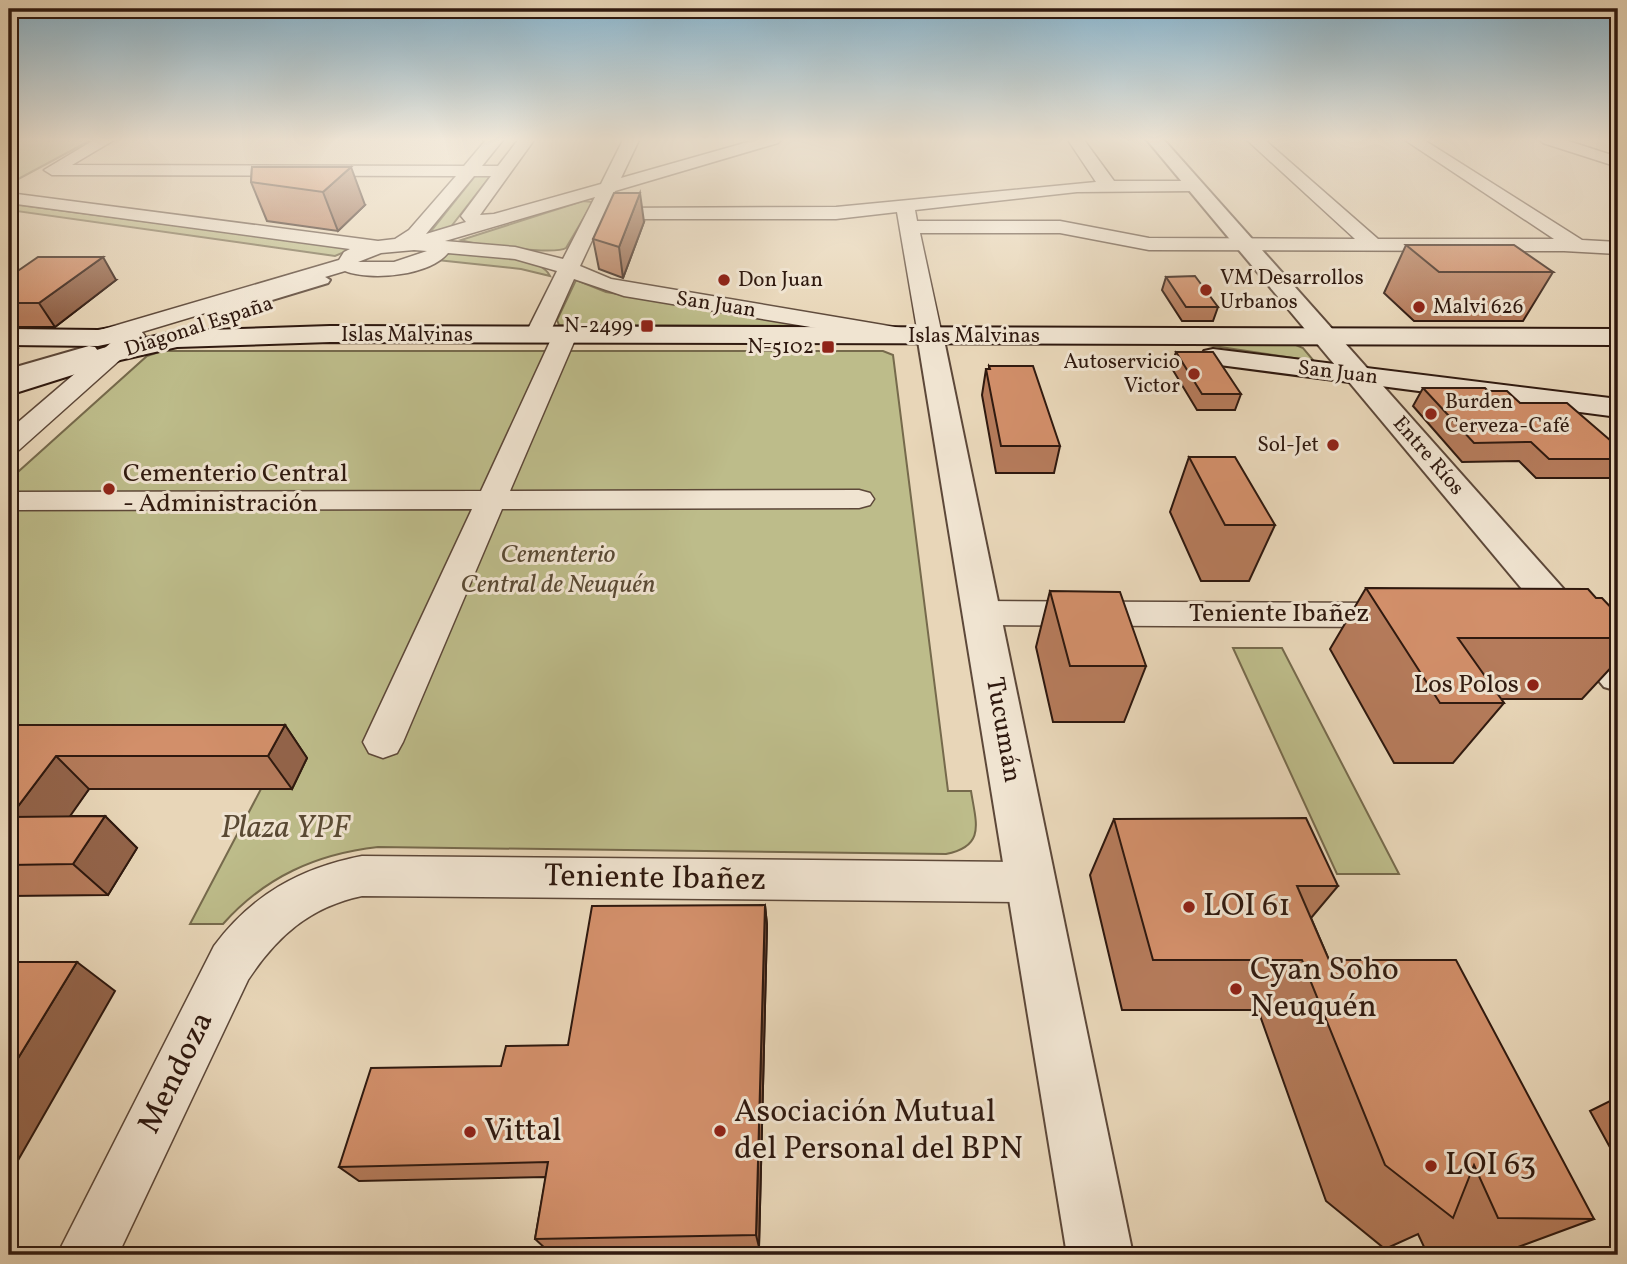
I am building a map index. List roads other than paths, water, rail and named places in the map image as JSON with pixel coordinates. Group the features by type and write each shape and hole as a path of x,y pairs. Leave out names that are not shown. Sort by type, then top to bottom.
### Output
{"main road":[{"name":"Entre Ríos","path":"1206,199 1618,676"},
{"name":"Islas Malvinas","path":"144,334 191,330 330,334"},
{"name":"Islas Malvinas","path":"144,334 187,338 330,334 1618,337"},
{"name":"Diagonal España","path":"13,374 144,334"},
{"name":"Tucumán","path":"917,335 981,613 1100,1255"},
{"name":"San Juan","path":"1058,336 1618,408"},
{"path":"9,337 100,348"}],"street":[{"name":"San Juan","path":"37,199 397,251 439,263 565,278 624,290 917,335"},
{"path":"397,251 416,234 445,199"},
{"path":"482,199 470,216 475,220 498,220"},
{"name":"Diagonal España","path":"191,330 389,269 397,251 573,199"},
{"name":"Diagonal España","path":"144,334 285,282 347,263 355,254 436,247 577,199"},
{"path":"383,742 491,500 551,335 565,278 603,199"},
{"path":"596,214 823,213 968,199"},
{"path":"1321,199 1372,244"},
{"path":"1505,199 1577,245 1613,256"},
{"name":"Tucumán","path":"905,206 917,335"},
{"path":"9,214 347,263"},
{"path":"909,227 1060,227 1136,243 1577,245"},
{"name":"San Juan","path":"436,247 533,257 562,256 580,247"},
{"name":"Diagonal España","path":"285,282 296,277 305,268 304,260 294,255"},
{"name":"San Juan","path":"533,257 565,278"},
{"name":"Diagonal España","path":"347,263 350,268 360,270 389,269"},
{"path":"213,313 322,280"},
{"path":"9,444 100,348"},
{"path":"9,501 859,499"},
{"name":"Teniente Ibañez","path":"981,613 1427,615"},
{"path":"1525,615 1605,616"},
{"name":"Teniente Ibañez","path":"285,904 310,889 338,879 362,876 1031,882"},
{"name":"Mendoza","path":"87,1255 232,964 251,936 285,904"}],"place":[{"name":"Don Juan","path":"724,280"},
{"name":"VM Desarrollos Urbanos","path":"1206,290"},
{"name":"Malvi 626","path":"1419,307"},
{"name":"N-2499","path":"647,326"},
{"name":"N-5102","path":"828,347"},
{"name":"Autoservicio Victor","path":"1194,374"},
{"name":"Burden Cerveza-Café","path":"1431,414"},
{"name":"Sol-Jet","path":"1333,445"},
{"name":"Cementerio Central - Administración","path":"109,489"},
{"name":"Los Polos","path":"1533,685"},
{"name":"LOI 61","path":"1189,907"},
{"name":"Cyan Soho Neuquén","path":"1236,989"},
{"name":"Asociación Mutual del Personal del BPN","path":"720,1131"},
{"name":"Vittal","path":"470,1132"},
{"name":"LOI 63","path":"1431,1166"}],"park label":[{"name":"Cementerio Central de Neuquén","path":"558,570"},
{"name":"Plaza YPF","path":"285,829"}]}
